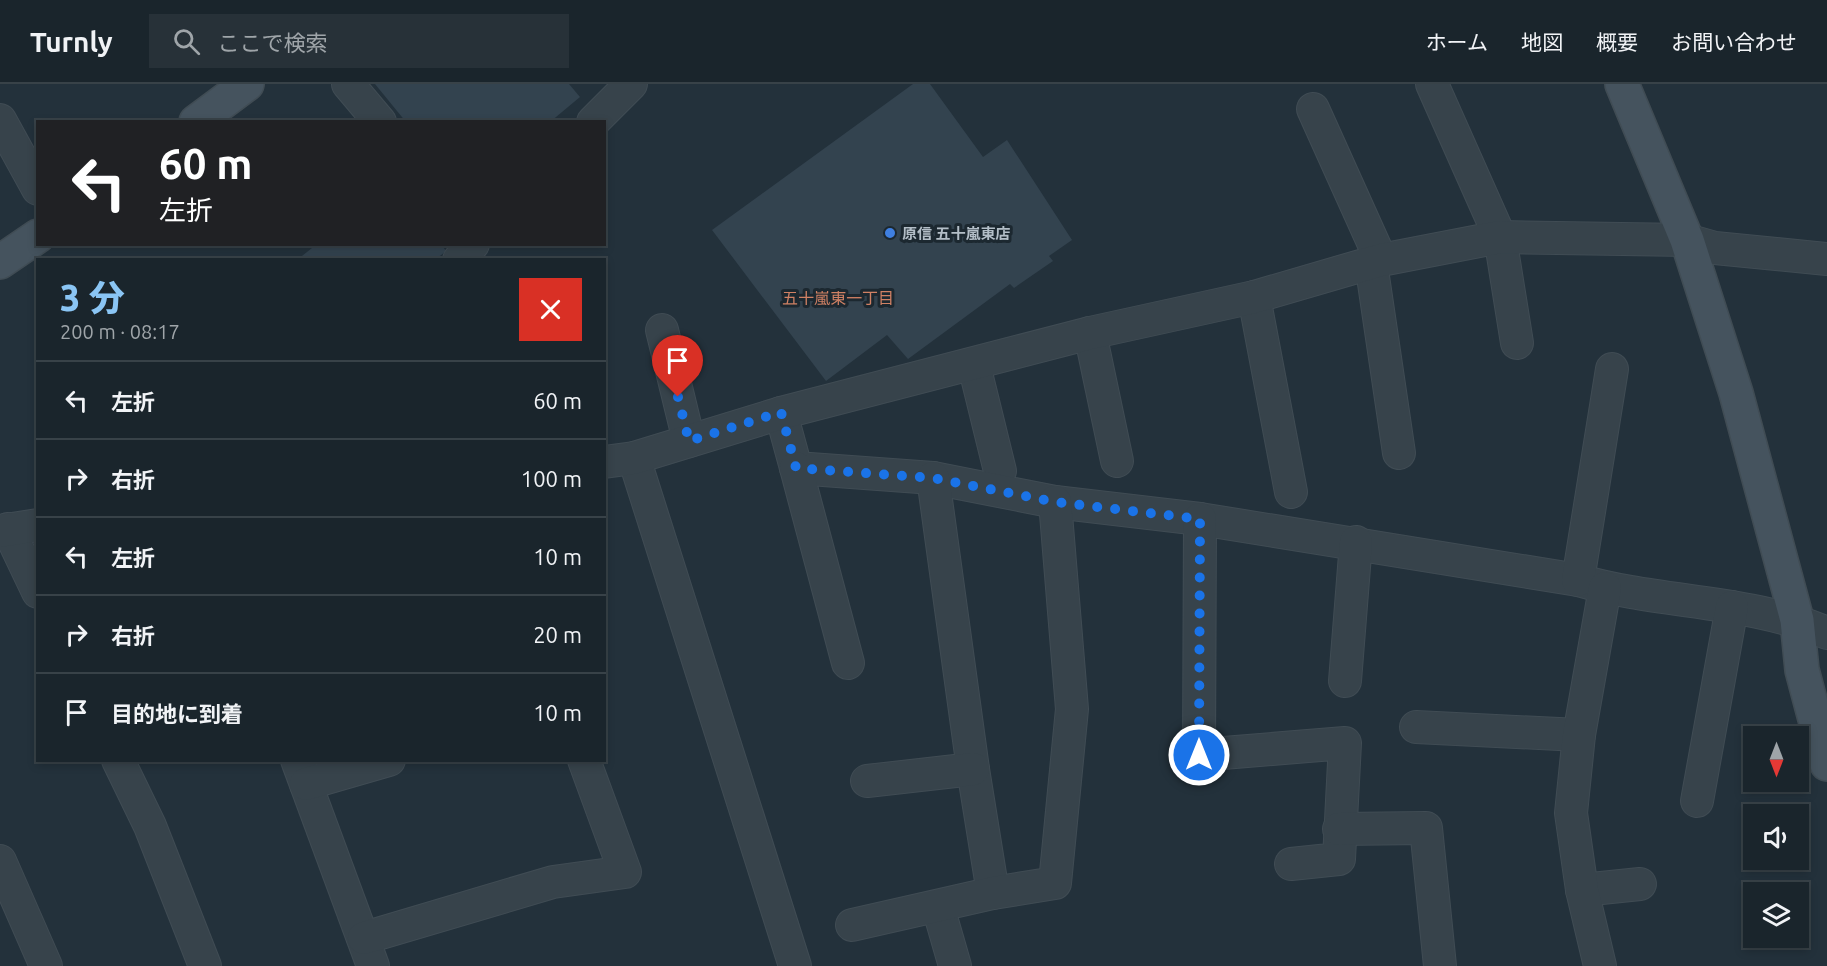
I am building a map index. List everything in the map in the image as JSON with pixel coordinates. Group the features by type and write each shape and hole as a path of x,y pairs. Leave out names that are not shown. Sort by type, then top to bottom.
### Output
{"street":[{"path":"199,120 247,84"},
{"path":"348,84 378,120"},
{"path":"595,120 631,84"},
{"path":"1432,84 1500,237 1516,343"},
{"path":"1622,84 1687,240 1736,393 1797,620 1802,670 1827,764"},
{"path":"1313,109 1376,262 1399,453"},
{"path":"0,120 36,185"},
{"path":"0,262 36,237"},
{"path":"795,966 619,460 781,412 974,365 1090,333 1254,297 1376,262 1500,237 1687,240 1715,248 1827,259"},
{"path":"461,258 471,246"},
{"path":"1254,297 1291,492"},
{"path":"662,330 689,441"},
{"path":"1090,333 1117,461"},
{"path":"974,365 1000,471"},
{"path":"1600,966 1582,890 1571,813 1612,369"},
{"path":"781,412 848,663"},
{"path":"796,468 933,478 1055,502 1200,519 1356,542 1732,607 1797,620 1827,633"},
{"path":"933,478 973,769 993,893"},
{"path":"852,925 993,893 1055,883 1072,709 1055,502"},
{"path":"1200,519 1199,755 1345,743 1339,859 1291,864"},
{"path":"15,528 36,586"},
{"path":"1345,681 1356,542"},
{"path":"1697,801 1732,607"},
{"path":"1416,727 1579,735"},
{"path":"119,762 150,826 205,966"},
{"path":"374,762 301,772 369,952 553,882 625,872 585,762"},
{"path":"867,781 973,769"},
{"path":"1339,829 1426,828 1440,966"},
{"path":"0,861 46,966"},
{"path":"1582,890 1640,884"},
{"path":"938,906 955,966"}],"building":[{"path":"375,84 569,84 580,97 552,120 404,120"},
{"name":"原信 五十嵐東店","path":"913,84 930,84 983,157 1007,140 1072,240 1049,256 1053,261 1014,288 1010,284 908,359 887,335 826,381 712,230"},
{"path":"314,246 442,246 446,251 437,258 300,258"}],"place":[{"name":"原信 五十嵐東店","path":"890,233"}],"district":[{"name":"五十嵐東一丁目","path":"838,298"}],"route":[{"path":"678,397 689,441 781,412 796,468 933,478 1055,502 1200,519 1199,755"}]}
